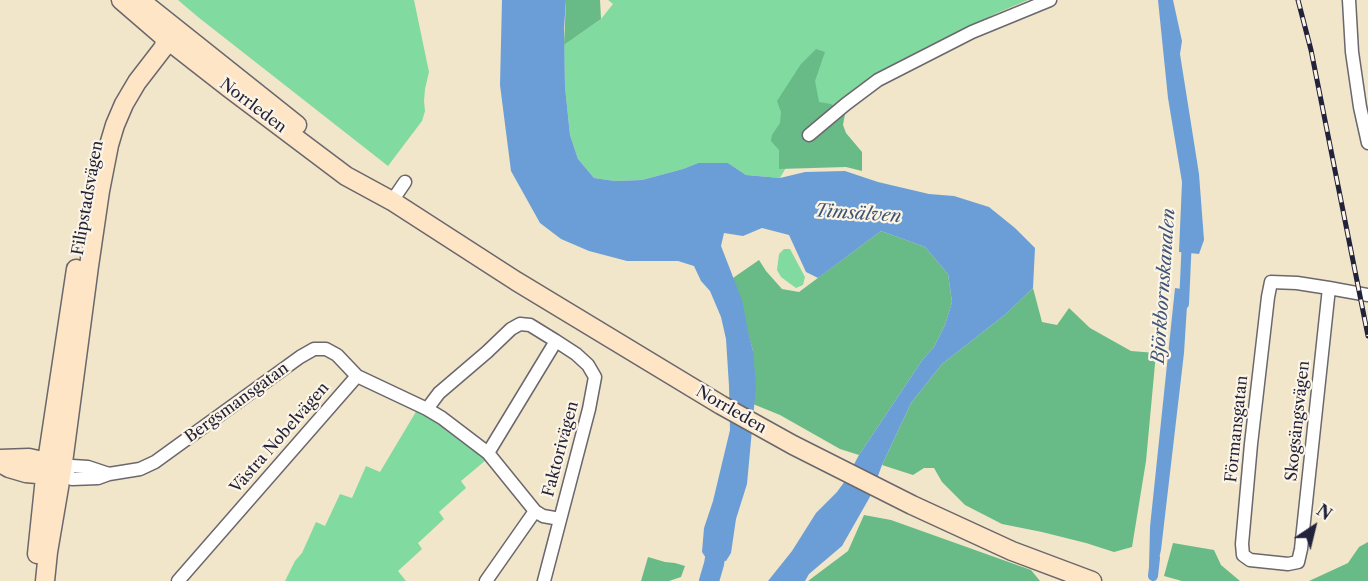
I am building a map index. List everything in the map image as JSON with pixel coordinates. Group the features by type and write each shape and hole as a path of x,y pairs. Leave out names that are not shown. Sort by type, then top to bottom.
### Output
{"street":[{"name":"Norrleden","path":"121,0 169,32"},
{"name":"Norrleden","path":"140,0 169,32 238,95 346,176 392,201 516,281 721,405 837,468 1003,547 1092,581"},
{"path":"1349,0 1352,52 1368,143"},
{"path":"809,135 878,80 972,32 1045,1"},
{"name":"Filipstadsvägen","path":"33,581 109,145 124,104 137,82 164,47 169,32"},
{"path":"392,201 405,182"},
{"name":"Förmansgatan","path":"1266,562 1250,560 1243,555 1242,544 1252,432 1271,282 1329,288"},
{"path":"1329,288 1368,295"},
{"name":"Skogsängsvägen","path":"1266,562 1288,564 1298,562 1301,549 1329,288"},
{"path":"427,409 439,393 511,329 520,324 530,326 556,341 488,453"},
{"name":"Faktorivägen","path":"544,581 590,409 595,377 588,365 556,341"},
{"name":"Bergsmansgatan","path":"0,461 29,458 38,460 72,479 98,478 140,469 155,462 300,357 315,349 326,349 337,355 357,376"},
{"path":"357,376 427,409 463,434 488,453 535,510 543,516 560,519"},
{"name":"Västra Nobelvägen","path":"178,581 357,376"},
{"name":"Filipstadsvägen","path":"45,581 54,469"},
{"path":"486,581 535,510"}],"green space":[{"path":"178,0 414,0 429,72 422,121 388,166"},
{"path":"566,0 600,0 601,19 564,45"},
{"path":"608,0 1028,0 997,13 868,80 807,131 780,178 746,175 728,163 698,163 642,180 615,181 594,178 578,159 570,135 565,87 564,45 601,19 613,4"},
{"path":"816,49 825,52 815,81 819,102 831,104 845,114 843,125 846,133 862,152 862,171 846,167 779,169 779,150 771,141 780,123 781,112 777,101 801,64"},
{"path":"881,231 925,247 948,274 952,302 945,325 934,347 923,359 859,455 840,449 780,415 753,404 753,351 733,278 759,260 782,289 799,292"},
{"path":"784,249 790,249 805,277 803,285 796,288 781,277 777,270 779,254"},
{"path":"1033,288 1042,322 1057,325 1069,308 1090,328 1131,351 1156,353 1146,461 1132,547 1114,552 1042,532 1002,524 965,505 942,482 934,468 924,468 913,475 882,465 911,403 942,364 1006,314"},
{"path":"417,410 456,436 486,460 461,481 466,488 439,512 444,519 418,543 422,549 398,571 406,581 285,581 295,561 302,553 316,522 325,526 340,494 352,498 366,466 380,472"},
{"path":"864,515 891,520 1031,570 1040,581 808,581 848,551"},
{"path":"1368,542 1368,581 1309,581 1348,563 1359,547"},
{"path":"1173,543 1214,550 1221,565 1240,581 1182,581 1164,576"},
{"path":"648,557 685,566 681,577 669,581 641,581"}],"water":[{"name":"Timsälven","path":"502,0 566,0 565,87 570,135 578,159 594,178 615,181 642,180 698,163 728,163 746,175 780,178 805,172 845,171 878,182 929,194 954,196 989,207 1035,248 1033,288 1006,314 942,364 911,403 882,465 871,495 842,546 809,574 805,581 768,581 792,551 816,513 845,481 859,455 923,359 934,347 945,325 952,302 948,274 925,247 881,231 818,278 806,272 789,235 762,228 743,236 724,233 721,246 742,300 753,351 756,386 747,484 736,519 731,553 726,561 706,558 702,552 704,528 730,430 726,339 721,317 710,291 701,281 694,266 678,261 627,261 589,251 561,239 540,223 511,171 500,85"},
{"path":"1158,0 1173,0 1182,41 1180,54 1199,174 1204,240 1199,254 1179,252 1182,182 1168,98"},
{"path":"1175,288 1188,290 1184,353 1161,550 1154,572 1149,567 1150,527"}],"waterway":[{"name":"Björkbornskanalen","path":"1184,304 1187,238"},
{"path":"709,581 719,533"},
{"name":"Björkbornskanalen","path":"1153,576 1155,558"}],"railway":[{"path":"1298,0 1311,50 1368,336"}]}
